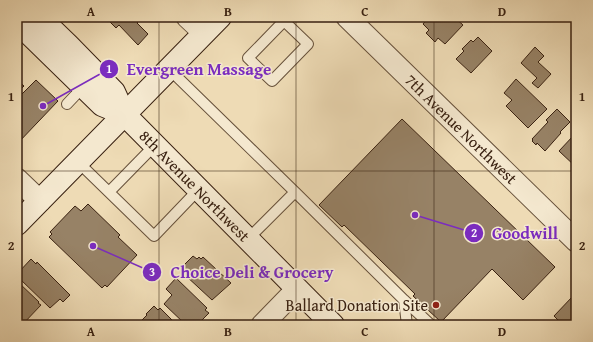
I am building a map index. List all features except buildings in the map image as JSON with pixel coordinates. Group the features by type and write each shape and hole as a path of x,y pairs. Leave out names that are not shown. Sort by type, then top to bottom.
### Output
{"main road":[{"name":"8th Avenue Northwest","path":"39,17 70,46 114,92 124,114 333,325"},
{"path":"17,224 220,17"},
{"name":"8th Avenue Northwest","path":"17,22 102,105 124,114"}],"street":[{"path":"187,17 204,33"},
{"name":"7th Avenue Northwest","path":"347,17 576,241"},
{"path":"17,179 40,201"},
{"path":"262,325 298,289"}],"lane":[{"path":"286,19 308,44 272,81 248,58 286,19"},
{"path":"169,69 431,325"},
{"path":"67,104 83,87"},
{"path":"110,192 155,145"},
{"path":"78,162 154,236 199,189"},
{"path":"248,239 294,192"},
{"path":"404,300 407,325"}],"place":[{"name":"Evergreen Massage","path":"43,106"},
{"name":"Goodwill","path":"415,215"},
{"name":"Choice Deli & Grocery","path":"93,246"},
{"name":"Ballard Donation Site","path":"436,305"}]}
